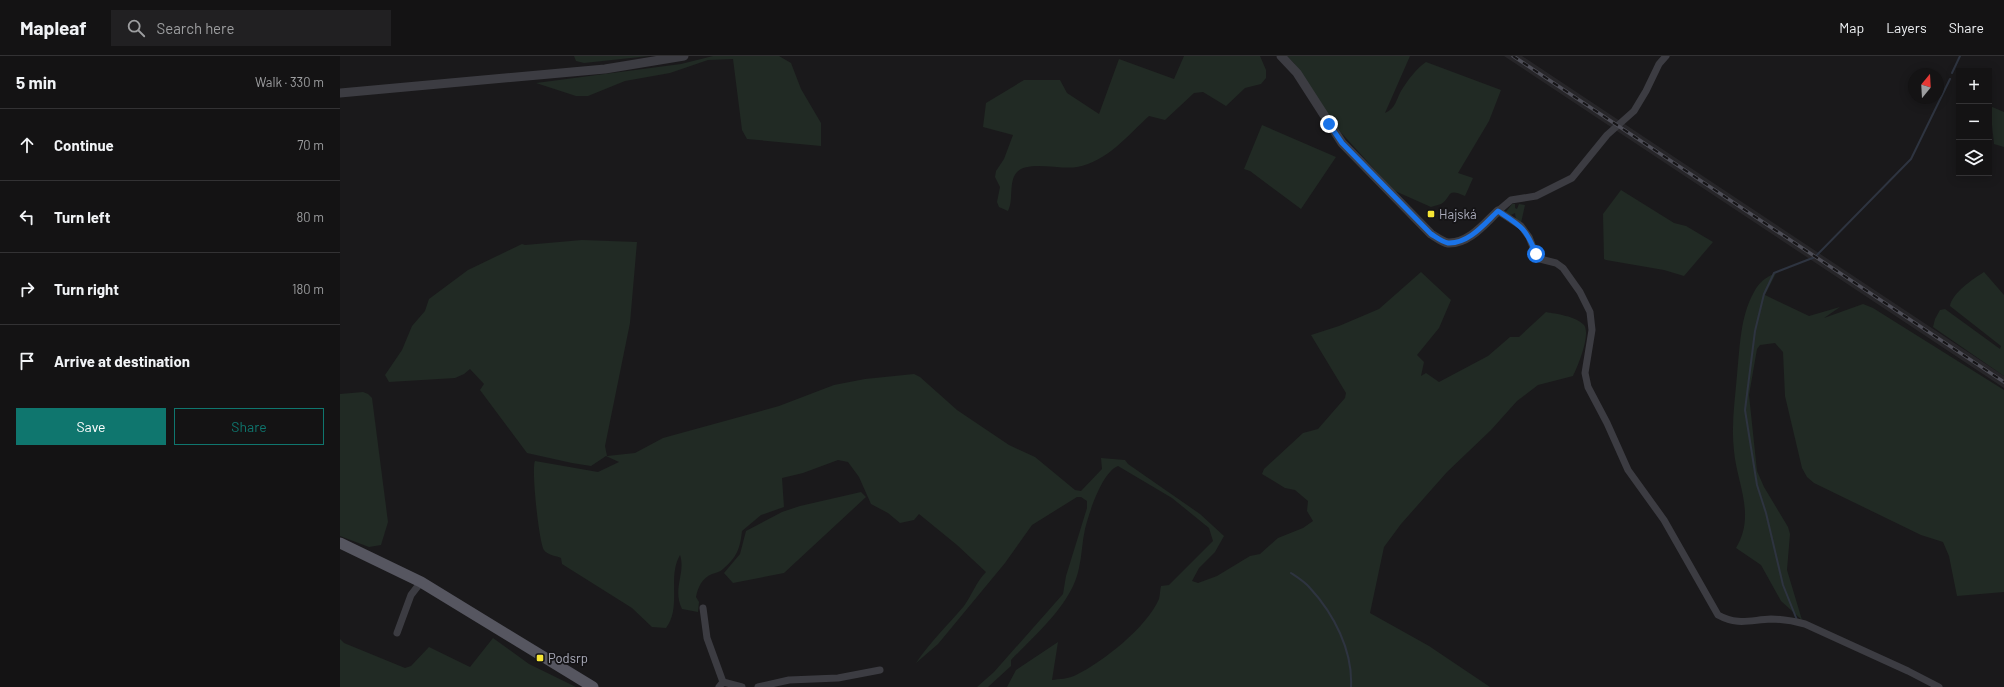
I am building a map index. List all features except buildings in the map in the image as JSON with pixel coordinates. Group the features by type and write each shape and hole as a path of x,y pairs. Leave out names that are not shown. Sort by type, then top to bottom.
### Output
{"main road":[{"path":"340,543 421,582 593,687"}],"street":[{"path":"340,93 605,69 684,56"},
{"path":"1281,56 1297,73 1342,143 1431,234 1447,243 1458,241 1472,235 1511,200 1536,196 1572,178 1607,135 1634,111 1646,92 1659,64 1666,56"},
{"path":"1498,211 1521,226 1529,237 1536,254 1540,259 1556,263 1563,268 1580,292 1590,312 1592,330 1585,372 1588,387 1608,424 1628,470 1664,520 1718,615 1728,621 1739,623 1771,619 1791,620 1805,624 1908,671 1939,687"},
{"path":"397,632 411,595 421,582"},
{"path":"703,608 707,638 721,684 742,687"},
{"path":"758,687 789,680 838,678 880,670"}],"shaded area":[{"path":"574,56 649,56 584,63 576,61"},
{"path":"713,56 779,56 791,63 801,89 821,123 821,146 747,139 742,130 733,59 708,60 670,73 625,81 588,96 576,96 536,83 681,64"},
{"path":"1184,56 1260,56 1266,70 1266,78 1261,84 1245,88 1226,106 1203,92 1194,93 1165,120 1149,116 1108,154 1088,164 1070,168 1037,166 1022,168 1014,176 1011,202 1008,211 999,207 997,202 1000,187 995,177 996,171 1004,159 1013,135 983,127 986,103 1024,80 1060,80 1067,93 1099,114 1119,59 1174,79"},
{"path":"1287,56 1410,56 1385,113 1394,106 1401,91 1412,75 1426,62 1501,90 1489,121 1458,173 1473,178 1465,196 1455,192 1450,194 1441,204 1431,207 1395,191 1336,127 1294,63"},
{"path":"1504,56 1522,56 2004,376 2004,388"},
{"path":"1992,107 2004,112 2004,147 1994,144"},
{"path":"1262,125 1336,157 1301,209 1250,171 1244,169"},
{"path":"1621,190 1674,223 1686,226 1713,242 1684,276 1664,270 1604,259 1603,214"},
{"path":"1512,204 1515,204 1515,208 1517,209 1519,204 1525,205 1521,223 1516,220 1515,213 1511,215 1505,213"},
{"path":"582,240 637,242 630,323 605,446 607,456 635,453 663,438 779,406 834,385 865,379 914,374 920,377 957,410 1009,445 1035,457 1075,490 1081,491 1102,469 1101,458 1125,460 1128,464 1200,514 1224,536 1215,552 1199,568 1192,581 1198,583 1217,576 1250,556 1260,554 1278,538 1303,528 1313,521 1307,511 1308,501 1295,490 1285,488 1262,474 1264,469 1303,433 1318,429 1345,398 1346,393 1311,335 1339,326 1379,309 1421,272 1451,300 1439,328 1417,355 1424,362 1421,376 1426,373 1439,382 1488,356 1510,337 1519,337 1546,312 1576,319 1584,325 1586,335 1583,350 1573,376 1538,385 1517,401 1491,430 1447,472 1401,524 1384,547 1370,613 1429,646 1490,687 1007,687 1016,670 1058,642 1052,680 1073,676 1099,662 1123,643 1145,621 1159,599 1161,586 1169,585 1213,541 1209,528 1172,498 1118,466 1107,476 1093,504 1085,529 1079,568 1069,594 1052,618 1011,660 1011,666 988,687 977,687 994,672 1063,594 1066,576 1087,508 1087,501 1081,497 1077,497 1032,525 1005,563 938,644 916,663 921,655 964,606 979,580 986,572 957,545 919,514 914,520 900,523 888,513 871,504 859,477 848,462 838,460 803,473 782,478 784,507 761,515 742,531 739,548 732,561 722,570 712,574 701,583 696,597 699,602 698,612 682,609 679,602 678,595 681,568 680,555 676,564 674,601 671,620 666,628 652,627 632,608 562,564 561,558 545,552 540,534 534,477 535,461 598,472 619,462 606,456 591,466 527,453 480,390 484,384 470,369 464,374 455,378 389,382 385,375 402,350 412,326 425,311 429,299 468,270 522,244"},
{"path":"1984,272 2004,295 2004,376 1933,327 1940,310 1945,309 2000,349 2001,346 1950,306 1959,291"},
{"path":"1776,273 1765,295 1809,316 1840,307 1824,318 1863,304 1873,308 2004,390 2004,592 1957,596 1949,556 1943,542 1921,535 1814,483 1807,477 1802,468 1785,396 1783,352 1775,343 1760,345 1757,349 1749,395 1757,471 1764,487 1788,527 1790,534 1787,570 1802,620 1781,601 1761,565 1736,548 1742,536 1745,524 1744,500 1734,451 1733,432 1734,403 1741,332 1749,302 1756,288 1763,280"},
{"path":"363,392 372,398 388,522 381,545 369,547 340,536 340,394"},
{"path":"861,492 866,497 784,573 733,583 724,573 740,554 746,531 782,512 800,506"},
{"path":"493,638 529,664 576,687 340,687 340,639 344,643 405,668 411,666 429,647 470,667"}],"waterway":[{"path":"1952,73 1960,56"},
{"path":"1797,620 1783,585 1766,513 1757,485 1745,410 1755,331 1764,294 1774,273 1815,257 1911,159 1950,79"},
{"path":"1291,573 1310,588 1319,598 1334,621 1349,660 1351,687"}],"railway":[{"path":"1513,56 2004,382"}],"place":[{"name":"Hajská","path":"1431,214"},
{"name":"Podsrp","path":"540,658"}],"route":[{"path":"1329,124 1342,143 1395,195 1431,234 1440,240 1447,243 1458,241 1472,235 1498,211 1521,226 1529,237 1536,254"}]}
